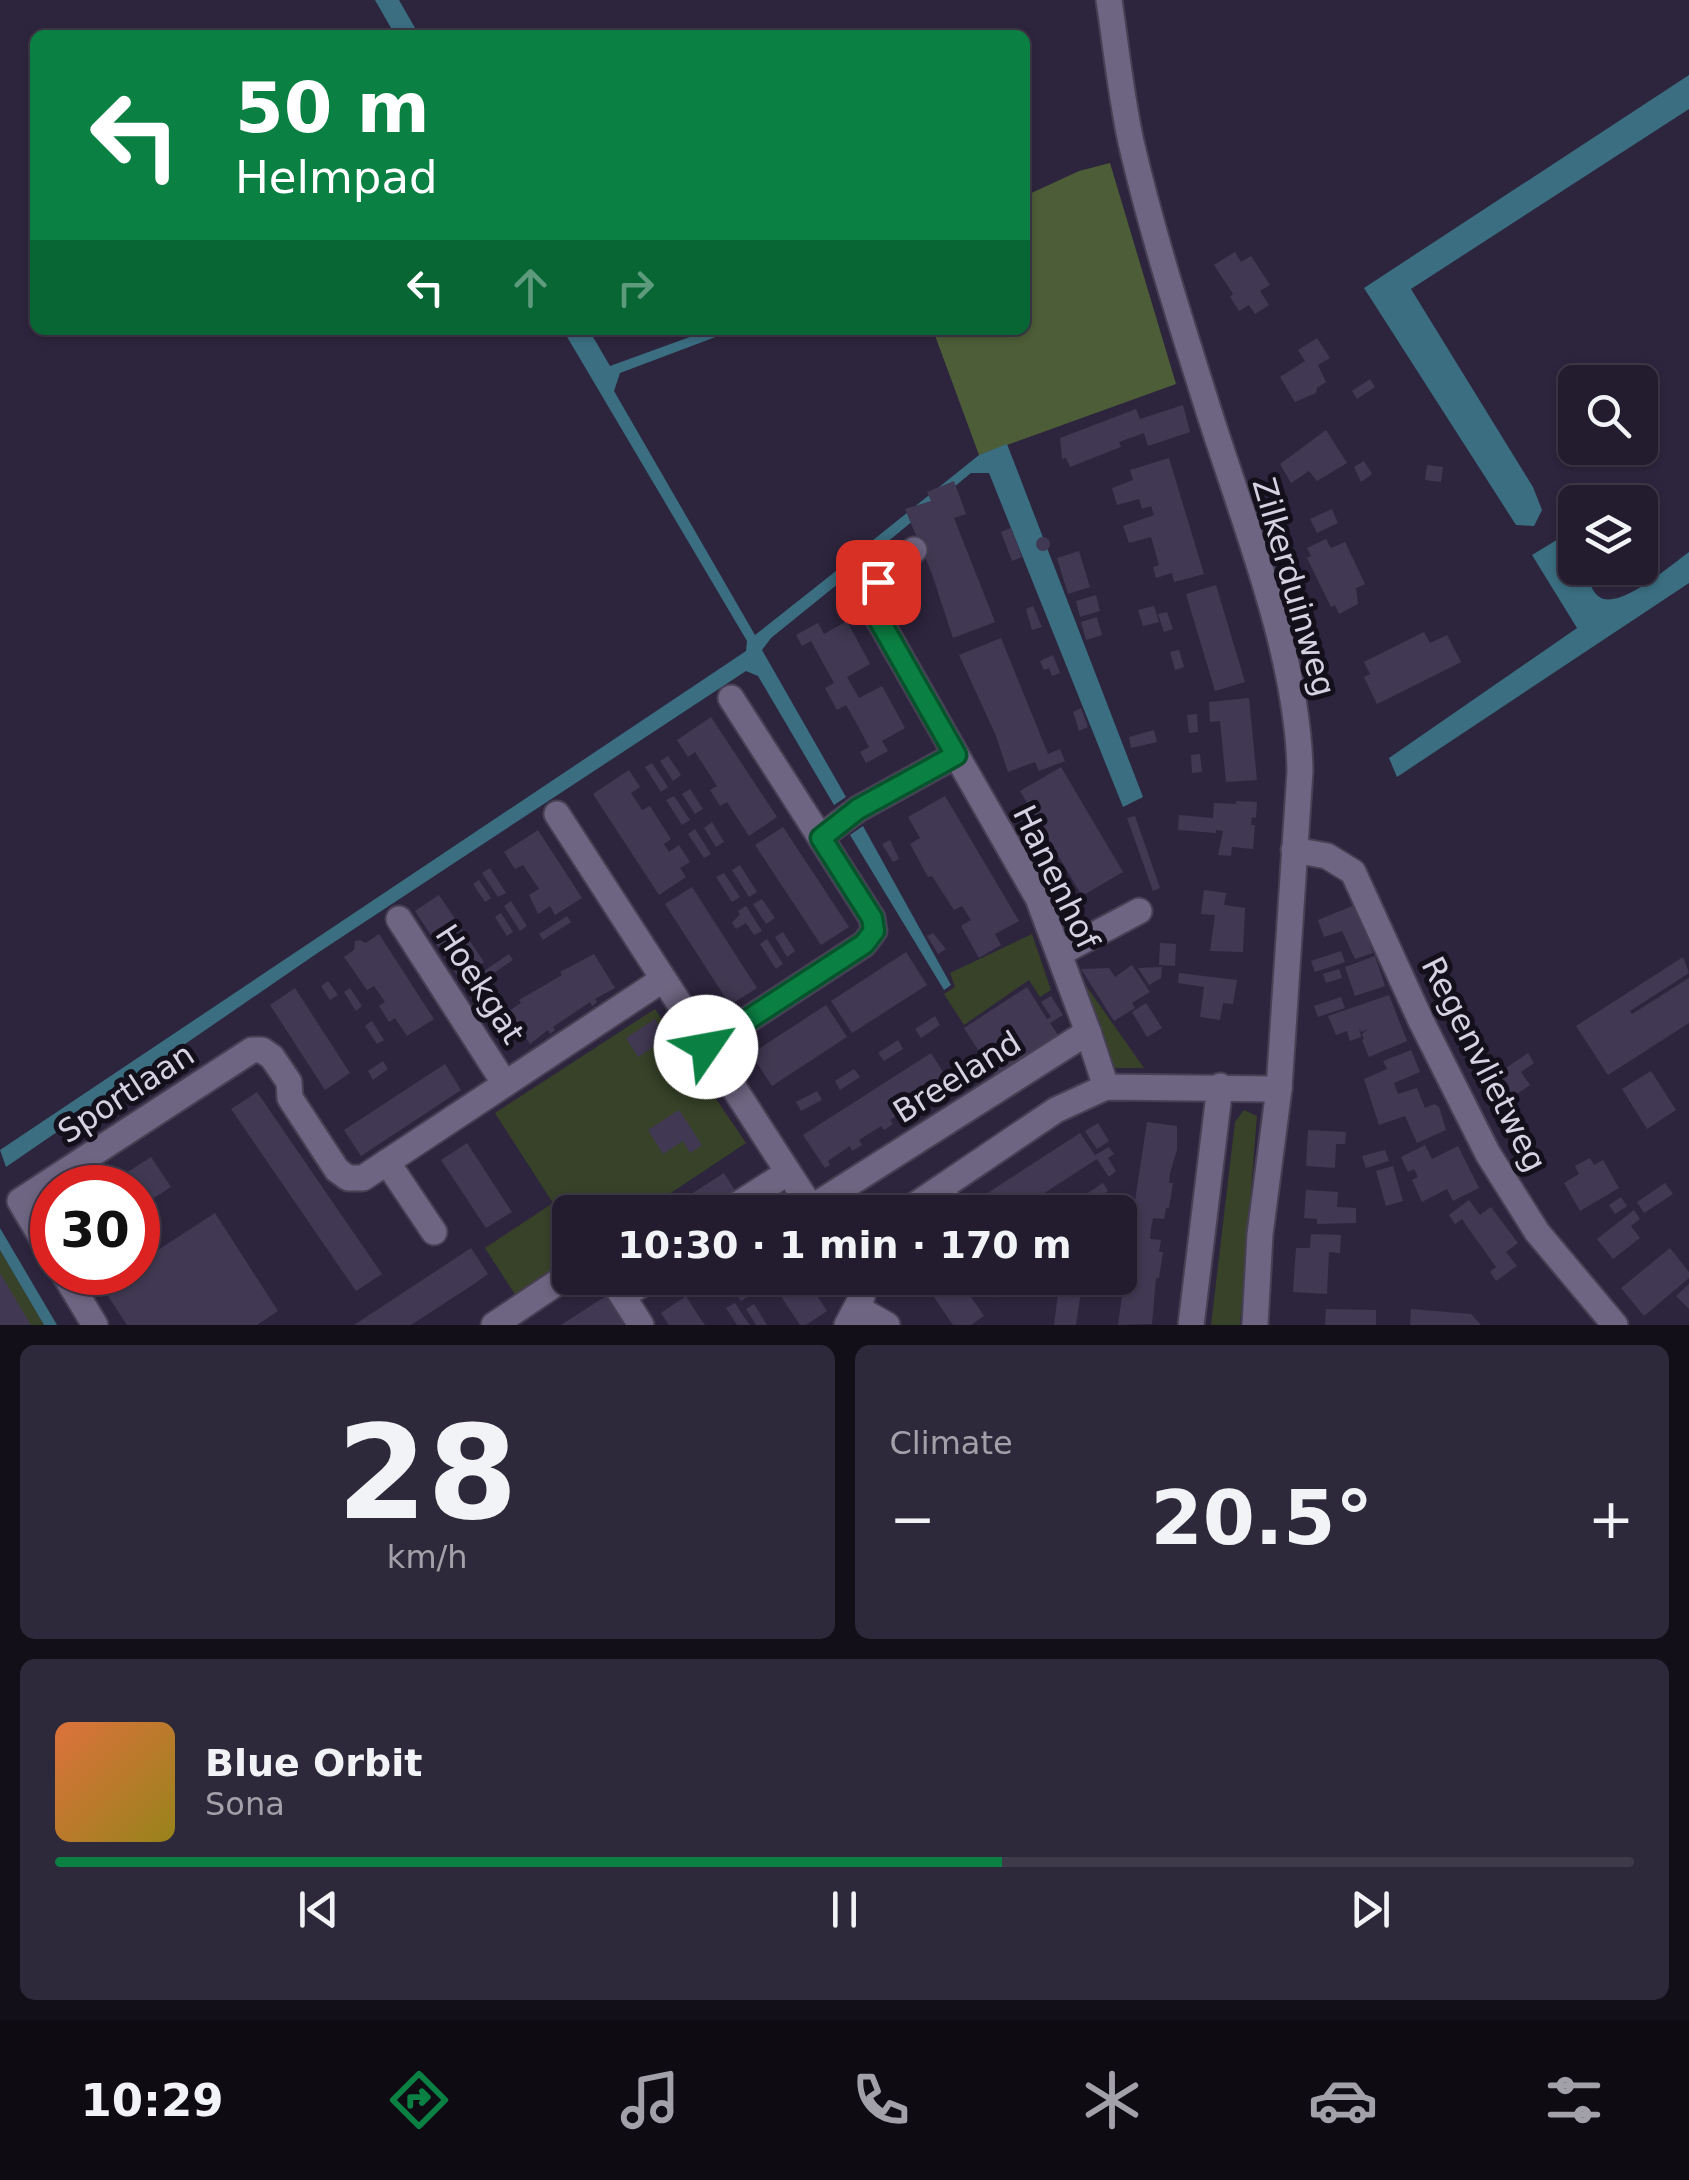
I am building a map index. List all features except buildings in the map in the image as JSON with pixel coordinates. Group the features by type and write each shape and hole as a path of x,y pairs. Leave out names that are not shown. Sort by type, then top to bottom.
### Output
{"street":[{"name":"Zilkerduinweg","path":"1108,0 1130,139 1148,210 1254,550 1295,700 1300,771 1278,1089 1260,1234 1255,1325"},
{"name":"Hanenhof","path":"914,550 878,582 870,604 1038,898 1088,1032"},
{"path":"706,1047 864,944 874,931 872,918 732,698"},
{"path":"821,838 858,809 956,755"},
{"name":"Breeland","path":"557,814 802,1195"},
{"name":"Regenvlietweg","path":"1294,850 1336,860 1360,882 1421,1021 1488,1154 1537,1232 1615,1325"},
{"path":"1060,954 1139,910"},
{"name":"Hoekgat","path":"399,919 505,1084"},
{"name":"Hoekgat","path":"272,1056 289,1082 290,1098 337,1170 348,1178 363,1178 662,980"},
{"path":"1088,1032 1106,1087"},
{"name":"Breeland","path":"835,1195 1088,1032"},
{"name":"Sportlaan","path":"75,1165 252,1050 272,1056"},
{"path":"1190,1325 1220,1086"},
{"path":"931,1195 1056,1110 1106,1087 1278,1089"},
{"path":"387,1162 434,1232"},
{"path":"753,1195 788,1173"},
{"path":"940,1189 944,1195"},
{"name":"Sportlaan","path":"30,1194 20,1201 30,1218"},
{"path":"494,1325 552,1286"},
{"path":"77,1295 95,1325"},
{"path":"622,1295 641,1325"},
{"path":"852,1317 887,1325"}],"green space":[{"path":"1110,163 1176,384 979,455 935,335 1030,335 1030,194 1079,171"},
{"path":"1032,934 1051,990 1040,997 1029,980 964,1025 944,994 955,987 950,973"},
{"path":"1082,980 1144,1068 1115,1068"},
{"path":"655,1009 746,1143 668,1195 552,1195 552,1201 495,1113"},
{"path":"1244,1110 1257,1116 1240,1325 1211,1325 1235,1122"},
{"path":"552,1204 552,1272 516,1296 485,1248"},
{"path":"0,1250 44,1325 0,1325"}],"water":[{"path":"375,0 399,0 416,30 392,30"},
{"path":"1689,75 1689,109 1411,289 1533,487 1542,510 1534,526 1516,525 1364,288"},
{"path":"566,335 592,335 610,366 695,335 721,335 620,373 614,391 755,635 836,571 844,579 771,638 762,650 846,797 834,805 758,676 746,671 319,952 6,1167 0,1150 746,651 747,641"},
{"path":"1007,444 1143,797 1123,807 989,473 971,473 869,557 862,549 979,455"},
{"path":"1558,539 1558,585 1592,585 1598,596 1607,599 1644,585 1658,585 1658,576 1689,552 1689,583 1397,777 1389,758 1577,628 1532,555"},
{"path":"863,826 951,985 944,990 850,835"},
{"path":"0,1228 30,1279 30,1295 39,1295 57,1325 44,1325 0,1250"}],"route":[{"path":"706,1047 864,944 874,931 872,918 821,838 858,809 956,755 870,604 878,582"}]}
